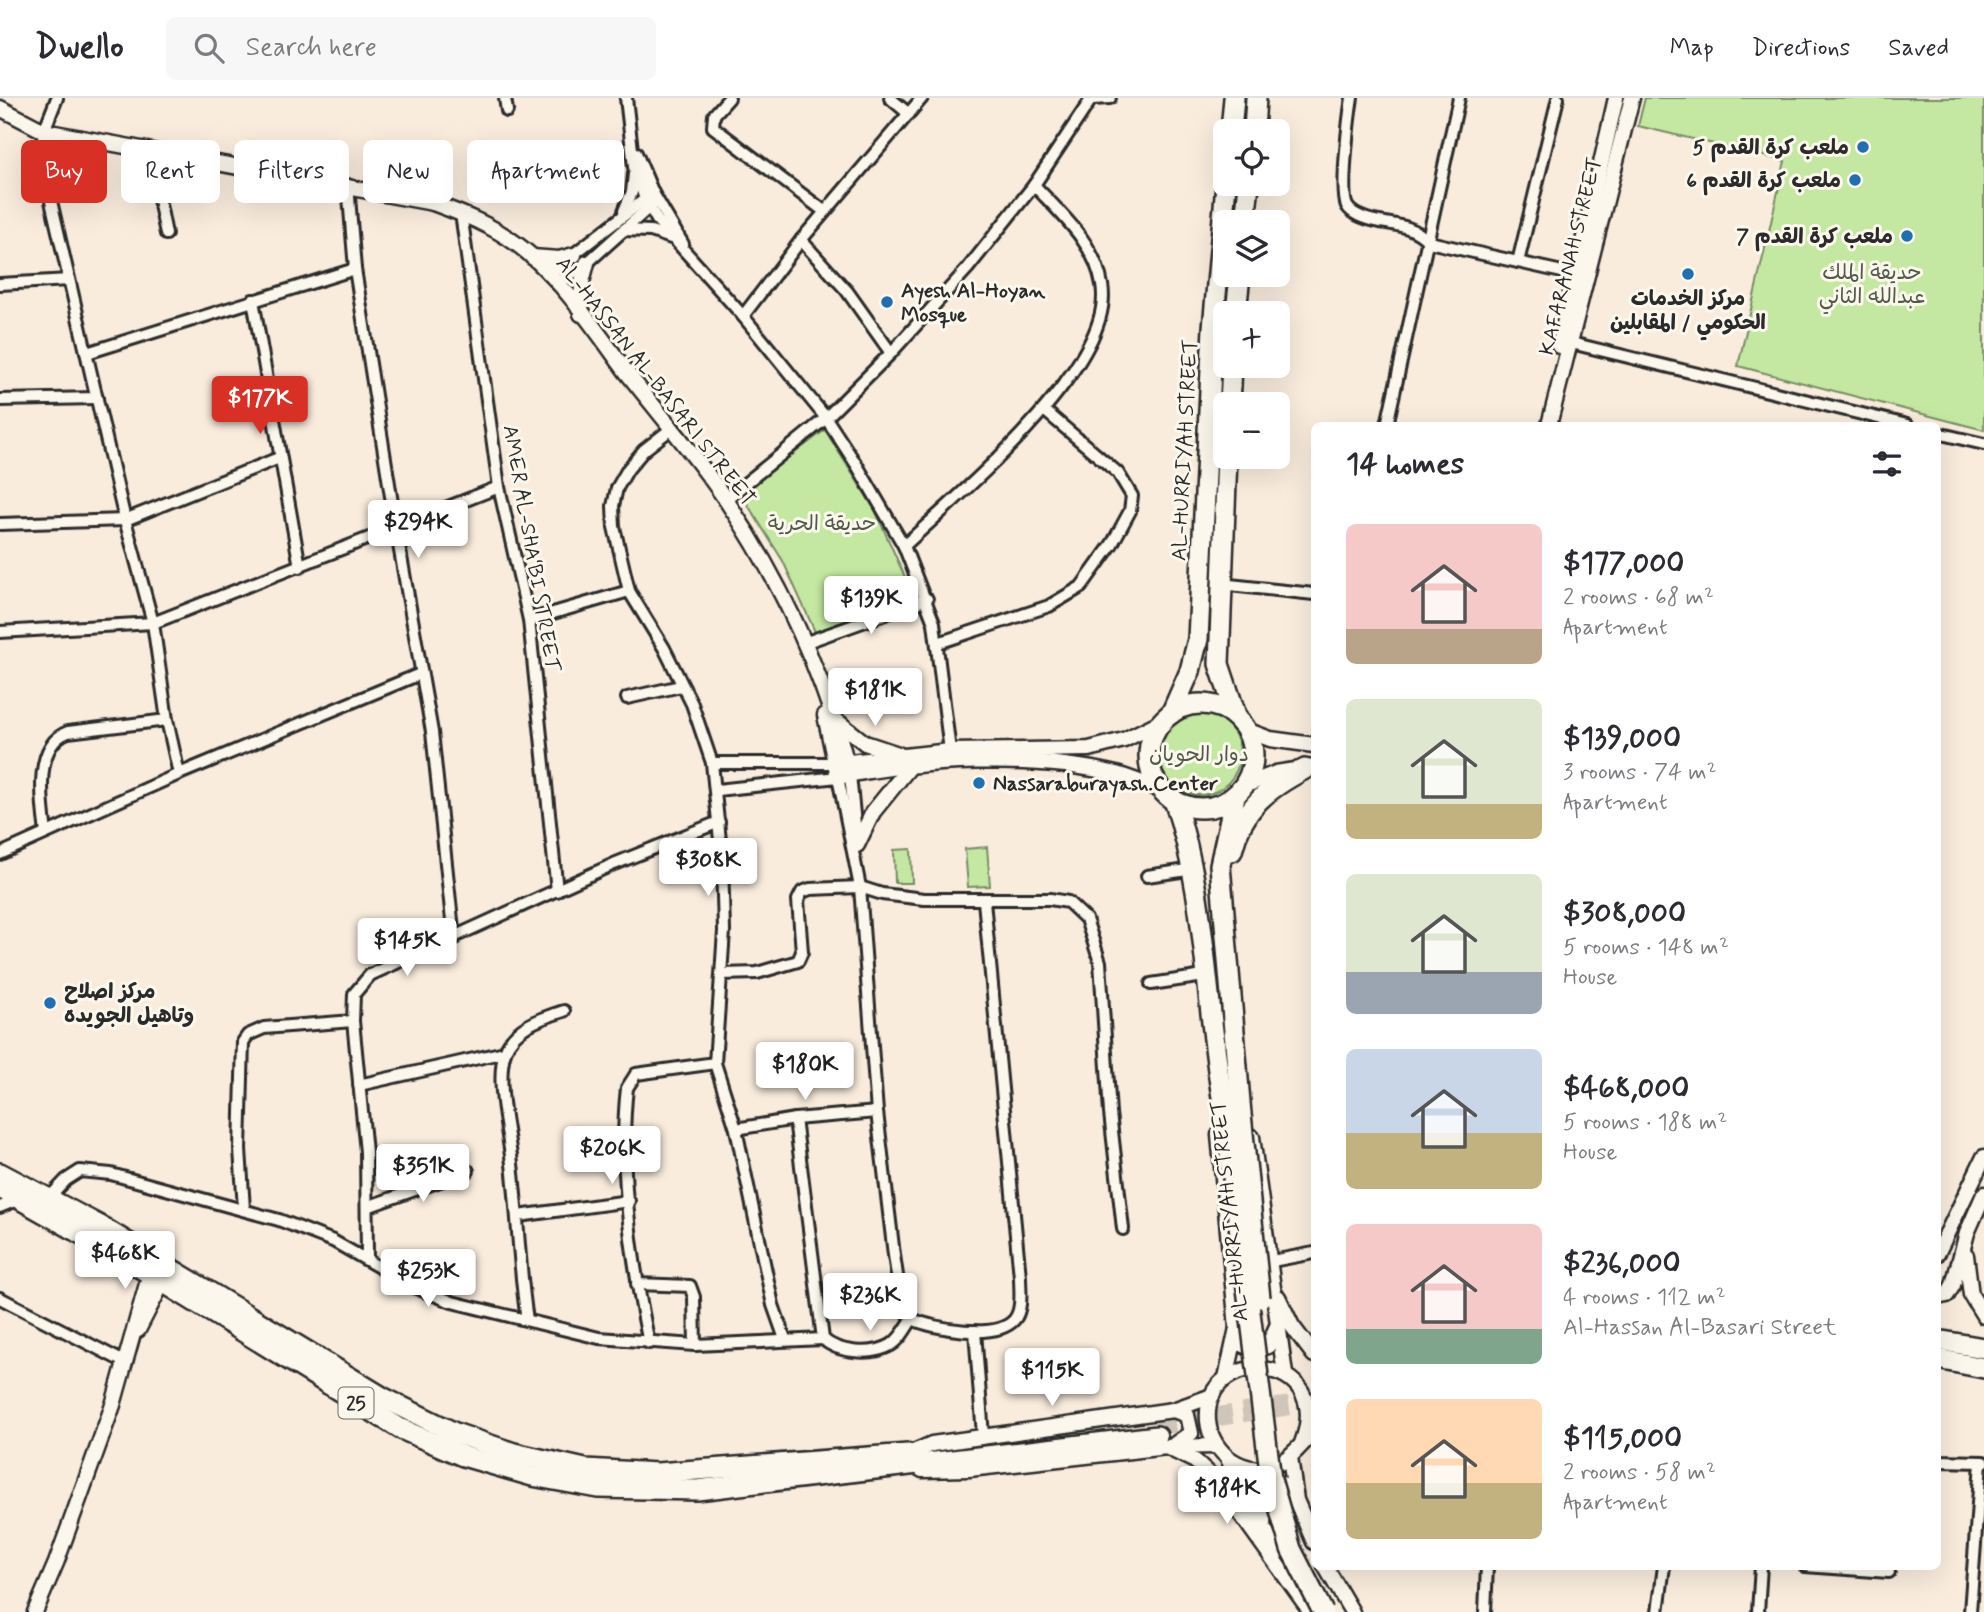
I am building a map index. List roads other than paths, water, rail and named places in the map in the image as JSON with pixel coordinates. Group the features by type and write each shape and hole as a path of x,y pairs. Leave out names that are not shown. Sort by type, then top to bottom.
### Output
{"highway":[{"path":"1232,119 1234,98"},
{"path":"1255,119 1256,98"},
{"name":"AL-HURRIYAH STREET","path":"1167,717 1190,671 1198,639 1213,328 1225,196"},
{"name":"AL-HURRIYAH STREET","path":"1226,469 1219,664 1242,724"},
{"path":"1205,704 1226,710 1242,724 1253,758 1240,791 1212,807 1199,808 1168,795 1149,761 1153,735 1167,717 1183,707 1205,704"},
{"path":"1223,903 1234,845 1248,814 1262,794 1310,768"},
{"name":"AL-HURRIYAH STREET","path":"1240,791 1220,865 1238,1075 1233,1114 1271,1479 1291,1549 1323,1612"},
{"name":"AL-HURRIYAH STREET","path":"1168,795 1194,869 1217,1074 1233,1114 1281,1478 1295,1528 1311,1561"},
{"name":"25","path":"0,1173 48,1199 401,1429 463,1456 509,1471 598,1488 671,1491 908,1460"},
{"name":"25","path":"0,1188 159,1271"},
{"path":"1941,1341 1984,1348"},
{"path":"1941,1360 1984,1368"},
{"path":"908,1460 1160,1436"},
{"name":"AL-HURRIYAH STREET","path":"1316,1570 1336,1612"}],"street":[{"path":"57,98 44,131 41,158 125,520 153,623 167,720 179,774"},
{"path":"505,98 507,111"},
{"path":"622,214 632,192 634,167 626,98"},
{"path":"729,98 714,115 713,127 824,212"},
{"path":"890,98 909,114"},
{"path":"743,316 801,240 922,98"},
{"path":"725,500 826,418 891,353 968,268 1034,185 1092,98 1110,98"},
{"path":"1352,98 1345,189 1347,206 1360,216 1412,229 1429,242 1581,276"},
{"path":"1388,422 1459,98"},
{"path":"1518,262 1558,98"},
{"name":"KAFARANAH STREET","path":"1581,276 1616,98"},
{"name":"KAFARANAH STREET","path":"1550,422 1581,276 1632,98"},
{"name":"AL-HASSAN AL-BASARI STREET","path":"0,108 44,131 121,145"},
{"path":"630,138 651,200 690,255 826,418 904,546 927,599 938,643 950,751"},
{"path":"634,167 671,238 690,255"},
{"name":"AL-HASSAN AL-BASARI STREET","path":"349,185 402,195 461,213 488,225 532,257 581,314 725,500 765,565 804,643 836,720 857,845 856,861"},
{"path":"904,546 1045,410 1090,345 1100,323 1103,287 1091,251 1034,185"},
{"path":"349,197 355,269 420,674 432,732 454,939"},
{"path":"553,279 574,255 622,214 651,200"},
{"path":"553,279 587,263 651,200"},
{"path":"160,203 166,234"},
{"name":"AMER AL-SHA‘BI STREET","path":"461,213 499,487 529,620 557,891"},
{"path":"623,230 651,231 671,238"},
{"path":"801,240 848,291 891,353"},
{"path":"532,257 547,260 574,255"},
{"path":"581,314 582,282 587,263"},
{"path":"88,353 355,269"},
{"path":"0,284 69,280"},
{"path":"253,300 300,567"},
{"path":"1565,342 1895,422"},
{"name":"KAFARANAH STREET","path":"1540,422 1565,342"},
{"path":"0,400 97,398"},
{"path":"938,643 1049,606 1081,587 1130,510 1132,496 1118,473 1045,410"},
{"path":"671,429 644,450 617,488 613,506 614,527 629,591 664,648 692,704 712,763 719,822 724,931 715,1063 736,1129 773,1305 785,1339"},
{"path":"1941,434 1984,444"},
{"path":"0,524 125,520 279,458"},
{"path":"0,632 153,623 499,487"},
{"path":"1220,584 1311,594"},
{"path":"529,620 629,591"},
{"path":"804,643 927,599"},
{"path":"0,854 179,774 420,674"},
{"path":"627,698 681,686"},
{"name":"AL-HASSAN AL-BASARI STREET","path":"824,696 825,716 843,770 847,832 860,887 877,1112 899,1289 904,1307 912,1319"},
{"path":"716,790 950,751 1089,749 1124,740 1167,717"},
{"path":"46,834 43,799 45,759 46,751 56,736 89,729 167,720"},
{"path":"836,720 865,743 908,759 1068,767 1115,774 1168,795"},
{"path":"1242,724 1270,739 1311,745"},
{"path":"857,845 873,812 908,759"},
{"path":"712,763 843,770"},
{"path":"1240,791 1276,773 1310,768"},
{"path":"367,1258 368,1207 353,1021 354,994 370,975 719,822"},
{"path":"1147,876 1194,869"},
{"path":"722,974 757,973 798,961 802,952 798,900 802,892 818,887 860,887 894,897 984,901 1050,899 1068,902 1086,919 1100,962 1110,1113 1123,1229"},
{"path":"48,1199 73,1174 90,1171 244,1209 333,1241 430,1293 599,1338 695,1345 823,1339 841,1351 884,1348 895,1343 912,1319 936,1328 975,1331 1000,1328 1013,1322 1020,1302 984,901"},
{"path":"1151,984 1205,976"},
{"path":"527,1320 519,1268 518,1216 502,1077 505,1052 514,1036 524,1028 564,1011"},
{"path":"244,1209 240,1138 243,1042 248,1035 264,1028 353,1021"},
{"path":"359,1085 505,1052"},
{"path":"649,1343 636,1284 629,1201 626,1101 630,1081 636,1074 663,1068 715,1063"},
{"path":"1217,1074 1216,1111 1237,1328 1242,1345 1254,1350 1272,1341 1277,1325"},
{"path":"1238,1075 1250,1121 1272,1261 1277,1325 1285,1374"},
{"path":"736,1129 795,1119 877,1112"},
{"path":"795,1119 823,1339"},
{"path":"1941,1240 1984,1157"},
{"path":"368,1207 468,1171"},
{"path":"1941,1296 1947,1295 1954,1285 1967,1233 1984,1194"},
{"path":"0,1207 19,1199"},
{"path":"518,1216 629,1201"},
{"path":"1967,1233 1966,1263 1971,1295 1984,1315"},
{"path":"1272,1261 1311,1254"},
{"path":"35,1612 75,1511 159,1271"},
{"path":"636,1284 690,1286 694,1297 695,1345"},
{"path":"1276,1293 1292,1326 1311,1351"},
{"path":"0,1298 126,1363"},
{"path":"1226,1378 1237,1328"},
{"path":"975,1331 983,1436"},
{"path":"1302,1443 1309,1413 1297,1385 1285,1374 1265,1367 1244,1368 1226,1378 1212,1396 1208,1413 1209,1430 1216,1446 1228,1459 1311,1612"},
{"path":"1297,1385 1311,1385"},
{"name":"25","path":"908,1460 924,1445 1173,1410 1212,1396"},
{"path":"1160,1436 1184,1441 1191,1433 1187,1415 1173,1410"},
{"path":"1228,1459 1259,1469 1276,1466 1290,1457 1311,1435"},
{"path":"1160,1436 1216,1446"},
{"path":"1160,1436 1217,1481 1298,1591"},
{"path":"1290,1457 1294,1493 1311,1535"},
{"path":"1941,1461 1983,1462 1980,1542 1970,1612"},
{"path":"1263,1526 1265,1493 1268,1488 1282,1484 1294,1493"},
{"path":"1327,1570 1352,1612"},
{"path":"1485,1612 1487,1570"},
{"path":"1658,1612 1663,1570"},
{"path":"1758,1612 1761,1570"},
{"path":"1861,1570 1889,1572"}],"tunnel":[{"path":"1156,1426 1311,1402"}],"place":[{"name":"ملعب كرة القدم 5","path":"1863,147"},
{"name":"ملعب كرة القدم 6","path":"1855,180"},
{"name":"ملعب كرة القدم 7","path":"1907,236"},
{"name":"مركز الخدمات الحكومي / المقابلين","path":"1688,274"},
{"name":"Ayesh Al-Hoyan Mosque","path":"887,302"},
{"name":"Nassaraburayash.Center","path":"979,783"},
{"name":"مركز اصلاح وتاهيل الجويده","path":"50,1003"}],"park label":[{"name":"حديقة الملك عبدالله الثاني","path":"1872,284"},
{"name":"حديقة الحرية","path":"822,523"},
{"name":"دوار الحويان","path":"1199,754"}]}
